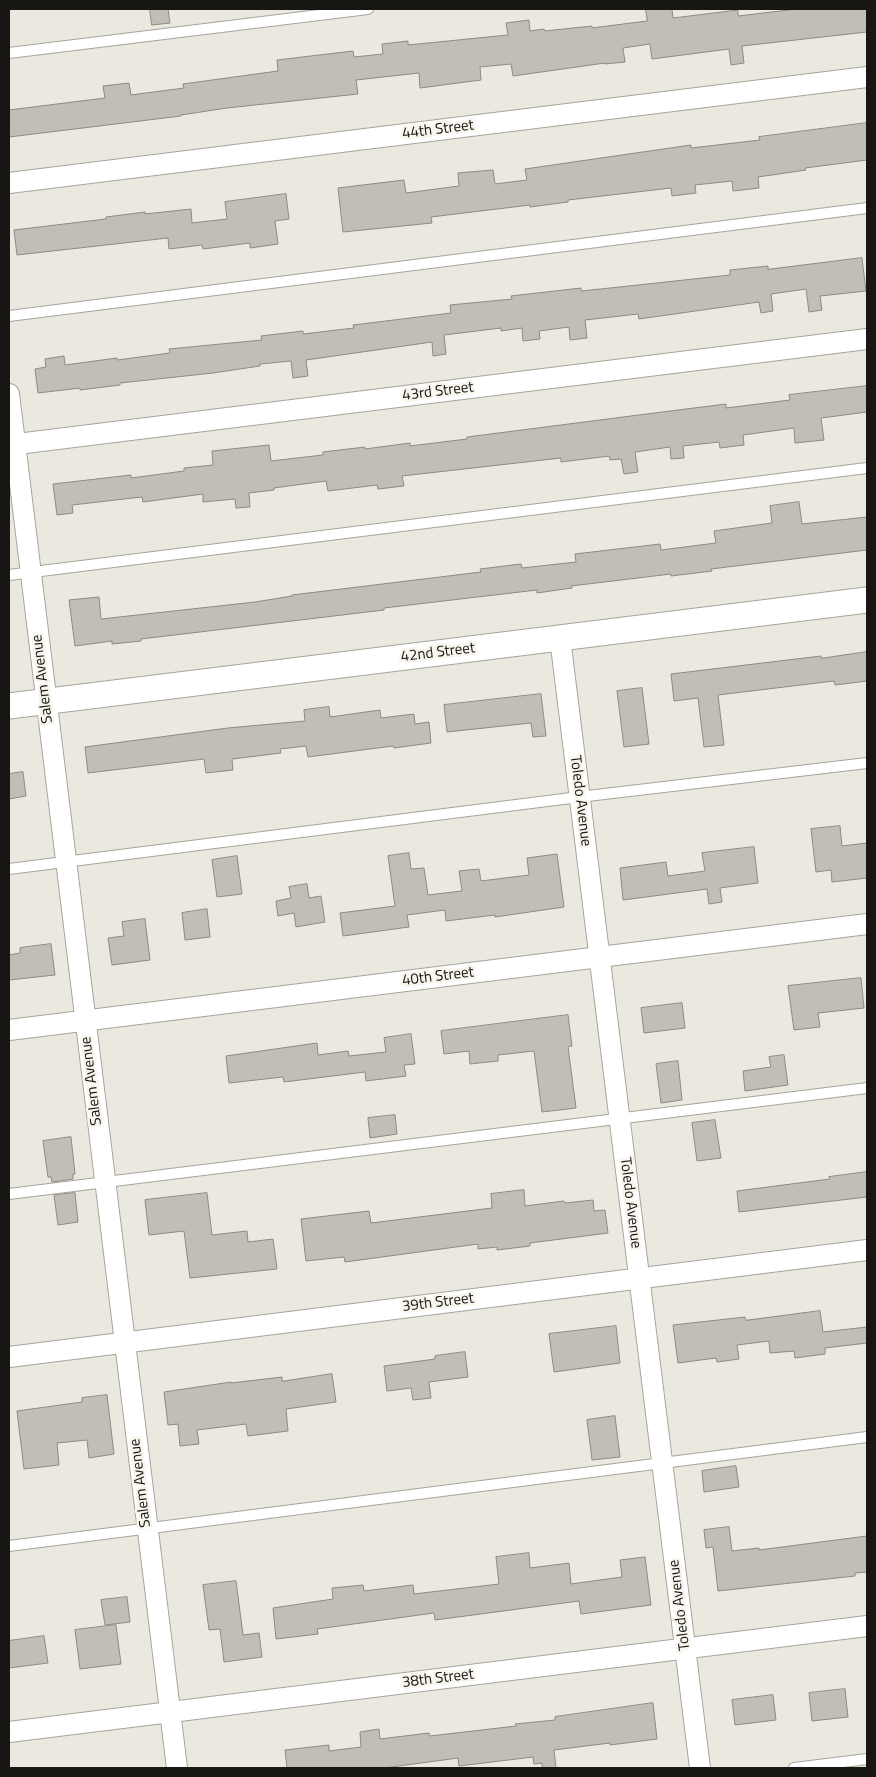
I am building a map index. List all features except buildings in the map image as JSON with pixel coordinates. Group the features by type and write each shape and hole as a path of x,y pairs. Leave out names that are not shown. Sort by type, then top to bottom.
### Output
{"street":[{"name":"44th Street","path":"9,183 867,77"},
{"name":"43rd Street","path":"12,444 867,339"},
{"name":"Salem Avenue","path":"9,394 12,444 30,572 177,1768"},
{"name":"42nd Street","path":"9,706 867,600"},
{"name":"Toledo Avenue","path":"560,638 700,1768"},
{"name":"40th Street","path":"9,1030 867,924"},
{"name":"39th Street","path":"9,1356 867,1250"},
{"name":"38th Street","path":"9,1732 867,1626"}],"lane":[{"path":"9,53 368,9"},
{"path":"9,316 867,208"},
{"path":"9,574 867,468"},
{"path":"9,869 867,762"},
{"path":"9,1194 867,1088"},
{"path":"9,1546 867,1437"},
{"path":"794,1768 867,1759"}]}
